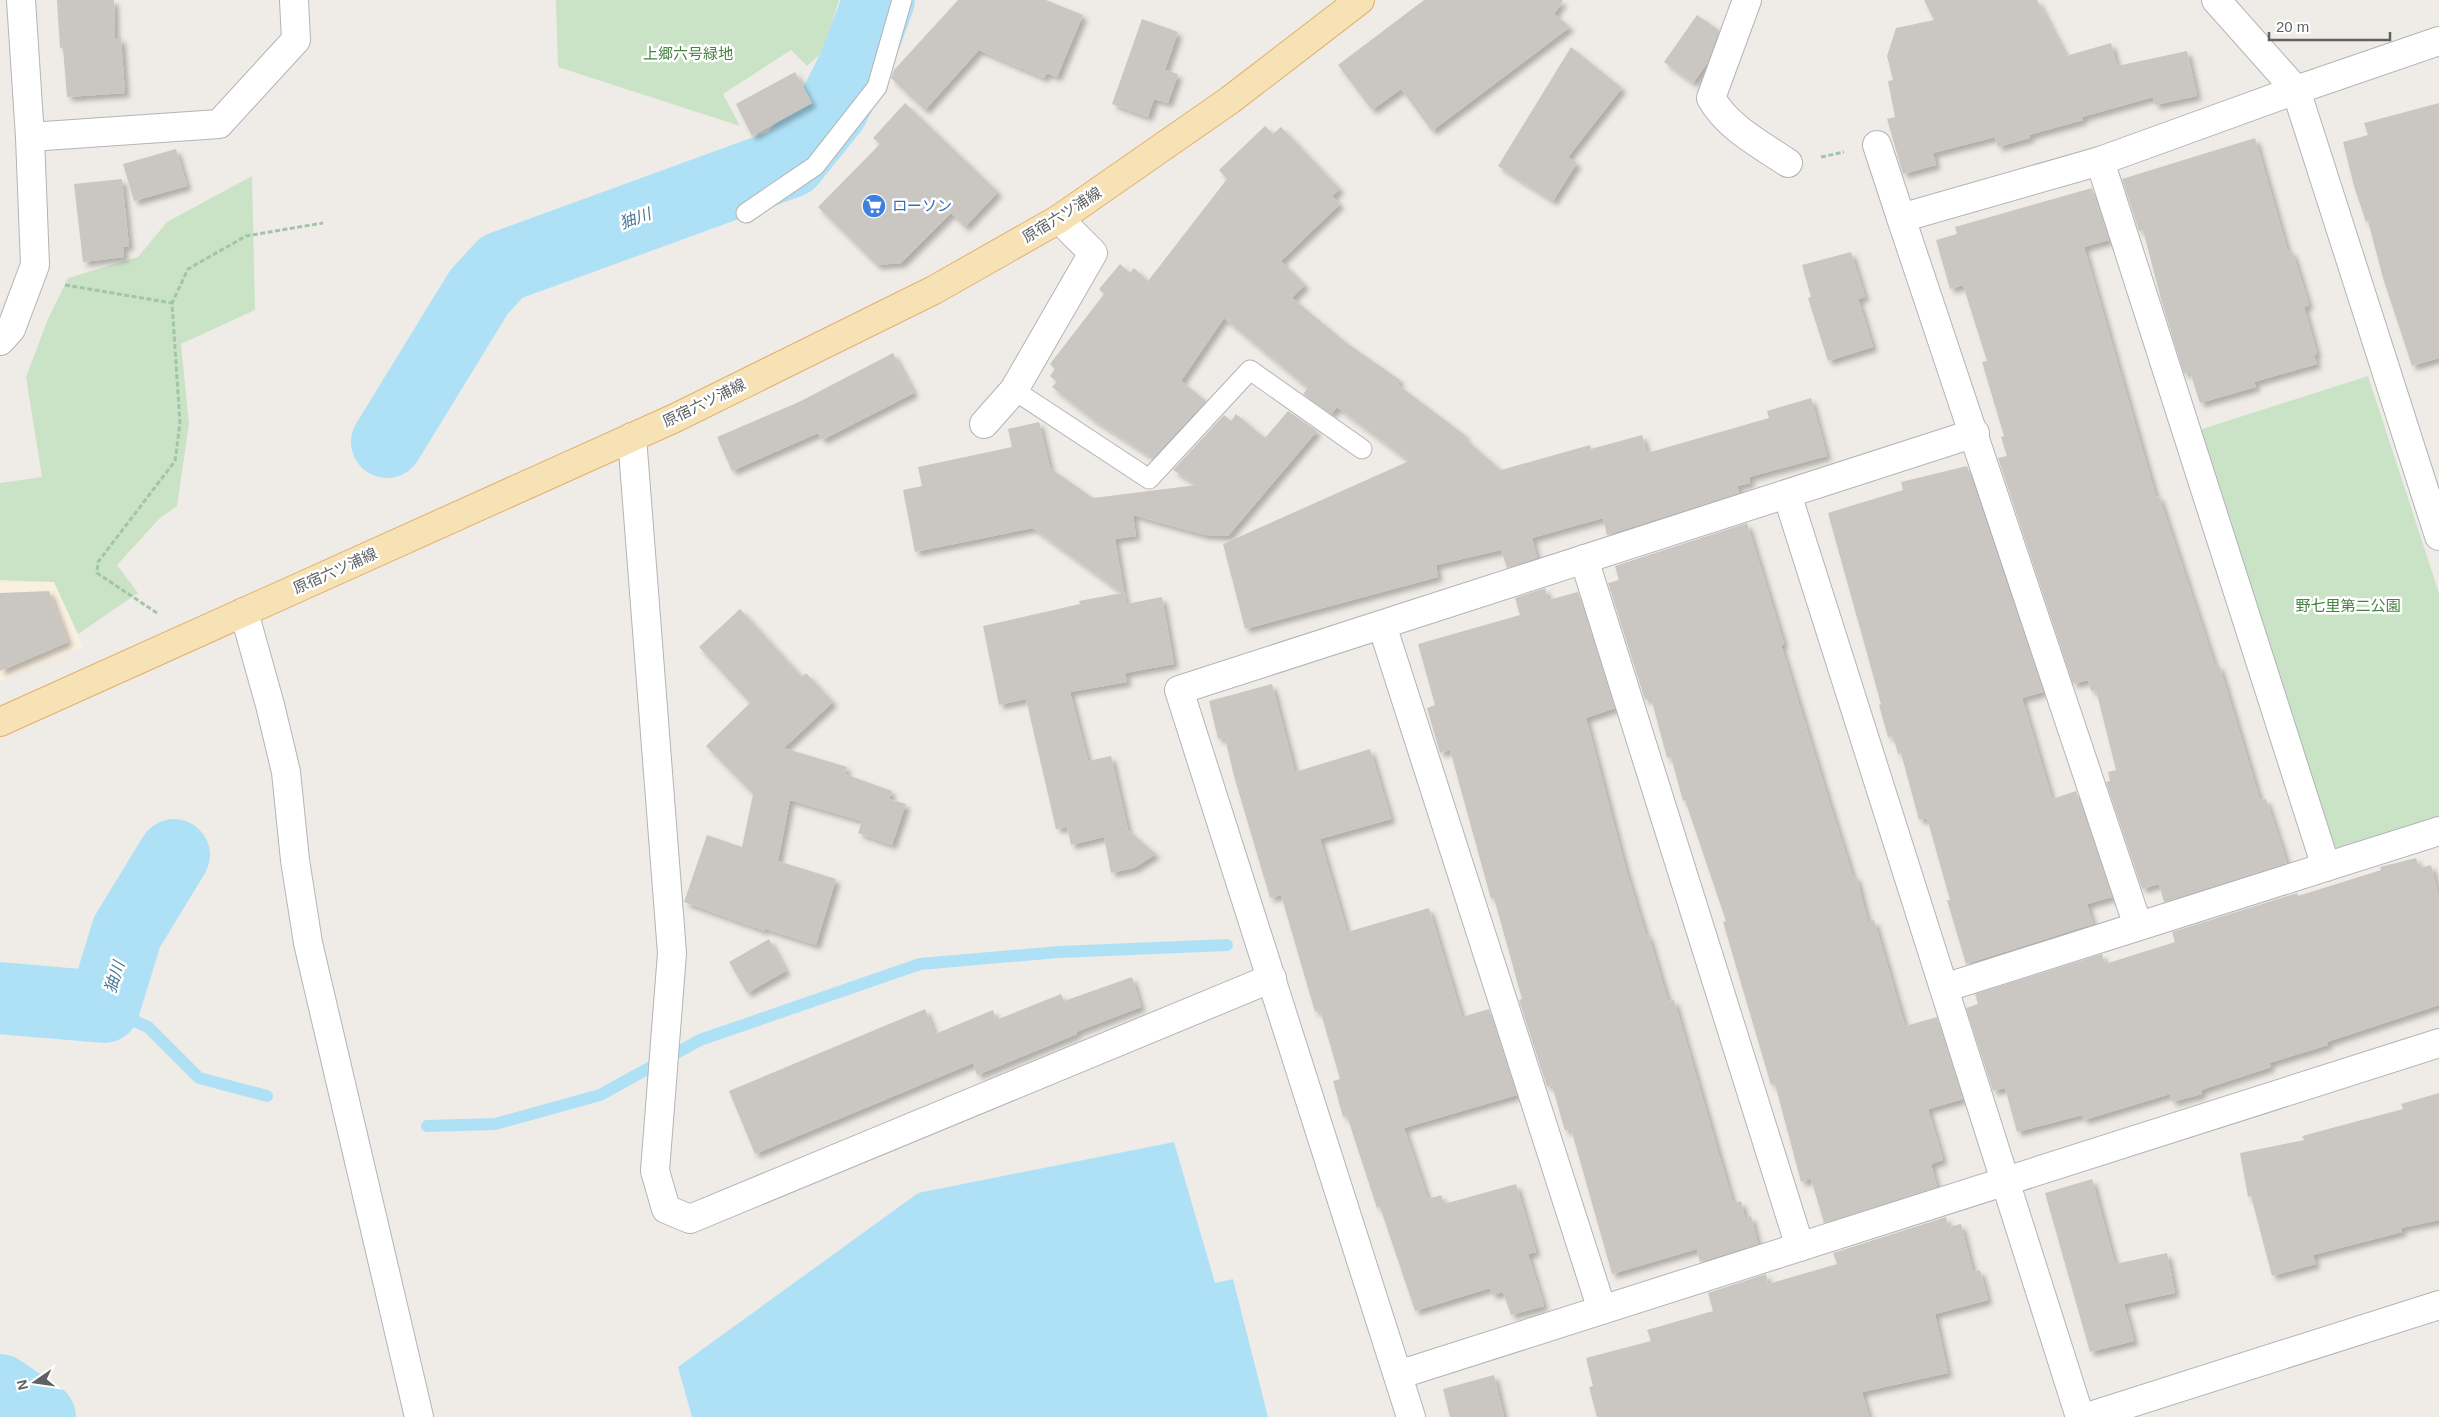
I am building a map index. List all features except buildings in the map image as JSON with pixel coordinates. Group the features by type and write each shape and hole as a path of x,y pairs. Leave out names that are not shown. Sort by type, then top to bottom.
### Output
{"main road":[{"name":"原宿六ツ浦線","path":"0,722 632,437 934,290 1059,220 1230,100 1360,0"}],"street":[{"path":"0,341 11,329 35,266 30,137 21,0"},
{"path":"30,137 219,124 296,40 294,0"},
{"path":"1747,0 1711,98 1719,112 1730,123 1788,163"},
{"path":"2216,0 2296,90 2439,536"},
{"path":"1902,218 2100,161 2296,90 2439,41"},
{"path":"1876,146 1975,433 2138,926"},
{"path":"2100,161 2326,867"},
{"path":"984,424 1014,390 1093,253 1059,220"},
{"path":"1411,1417 1180,690 1975,433"},
{"path":"632,437 672,952 655,1171 666,1209 690,1219 1272,978"},
{"path":"1787,494 2080,1417"},
{"path":"1584,559 1800,1248"},
{"path":"244,612 270,705 286,772 295,860 308,943 419,1417"},
{"path":"1382,625 1602,1310"},
{"path":"1944,988 2439,831"},
{"path":"1398,1375 2439,1044"},
{"path":"2087,1417 2439,1305"}],"lane":[{"path":"746,212 815,166 877,87 902,0"},
{"path":"1014,390 1150,480 1250,370 1362,448"}],"path":[{"path":"1788,163 1876,146"},
{"path":"158,613 97,573 98,562 175,461 180,423 172,304 188,269 246,236 323,223"},
{"path":"30,278 172,304"}],"shaded area":[{"path":"0,582 54,582 83,647 0,681"}],"green space":[{"name":"上郷六号緑地","path":"556,0 839,0 823,52 807,66 791,50 723,94 740,126 558,67"},
{"path":"252,176 255,310 181,344 189,424 177,506 160,518 117,565 138,593 78,634 54,582 0,580 0,483 42,477 26,377 48,319 68,278 138,257 167,222"},
{"name":"野七里第二公園","path":"2368,376 2439,593 2439,821 2332,856 2199,430"}],"water":[{"path":"1174,1142 1215,1283 1233,1279 1268,1417 692,1417 678,1367 918,1193"}],"waterway":[{"name":"㹨川","path":"387,442 479,292 502,267 790,162 832,110 854,67 879,0"},
{"name":"㹨川","path":"0,998 104,1007 127,932 174,855"},
{"path":"427,1126 495,1124 600,1095 700,1040 920,964 1059,952 1227,945"},
{"path":"104,1007 148,1027 199,1078 267,1096"},
{"name":"㹨川","path":"0,1390 40,1417"}],"place":[{"name":"ローソン","path":"874,206"}]}
